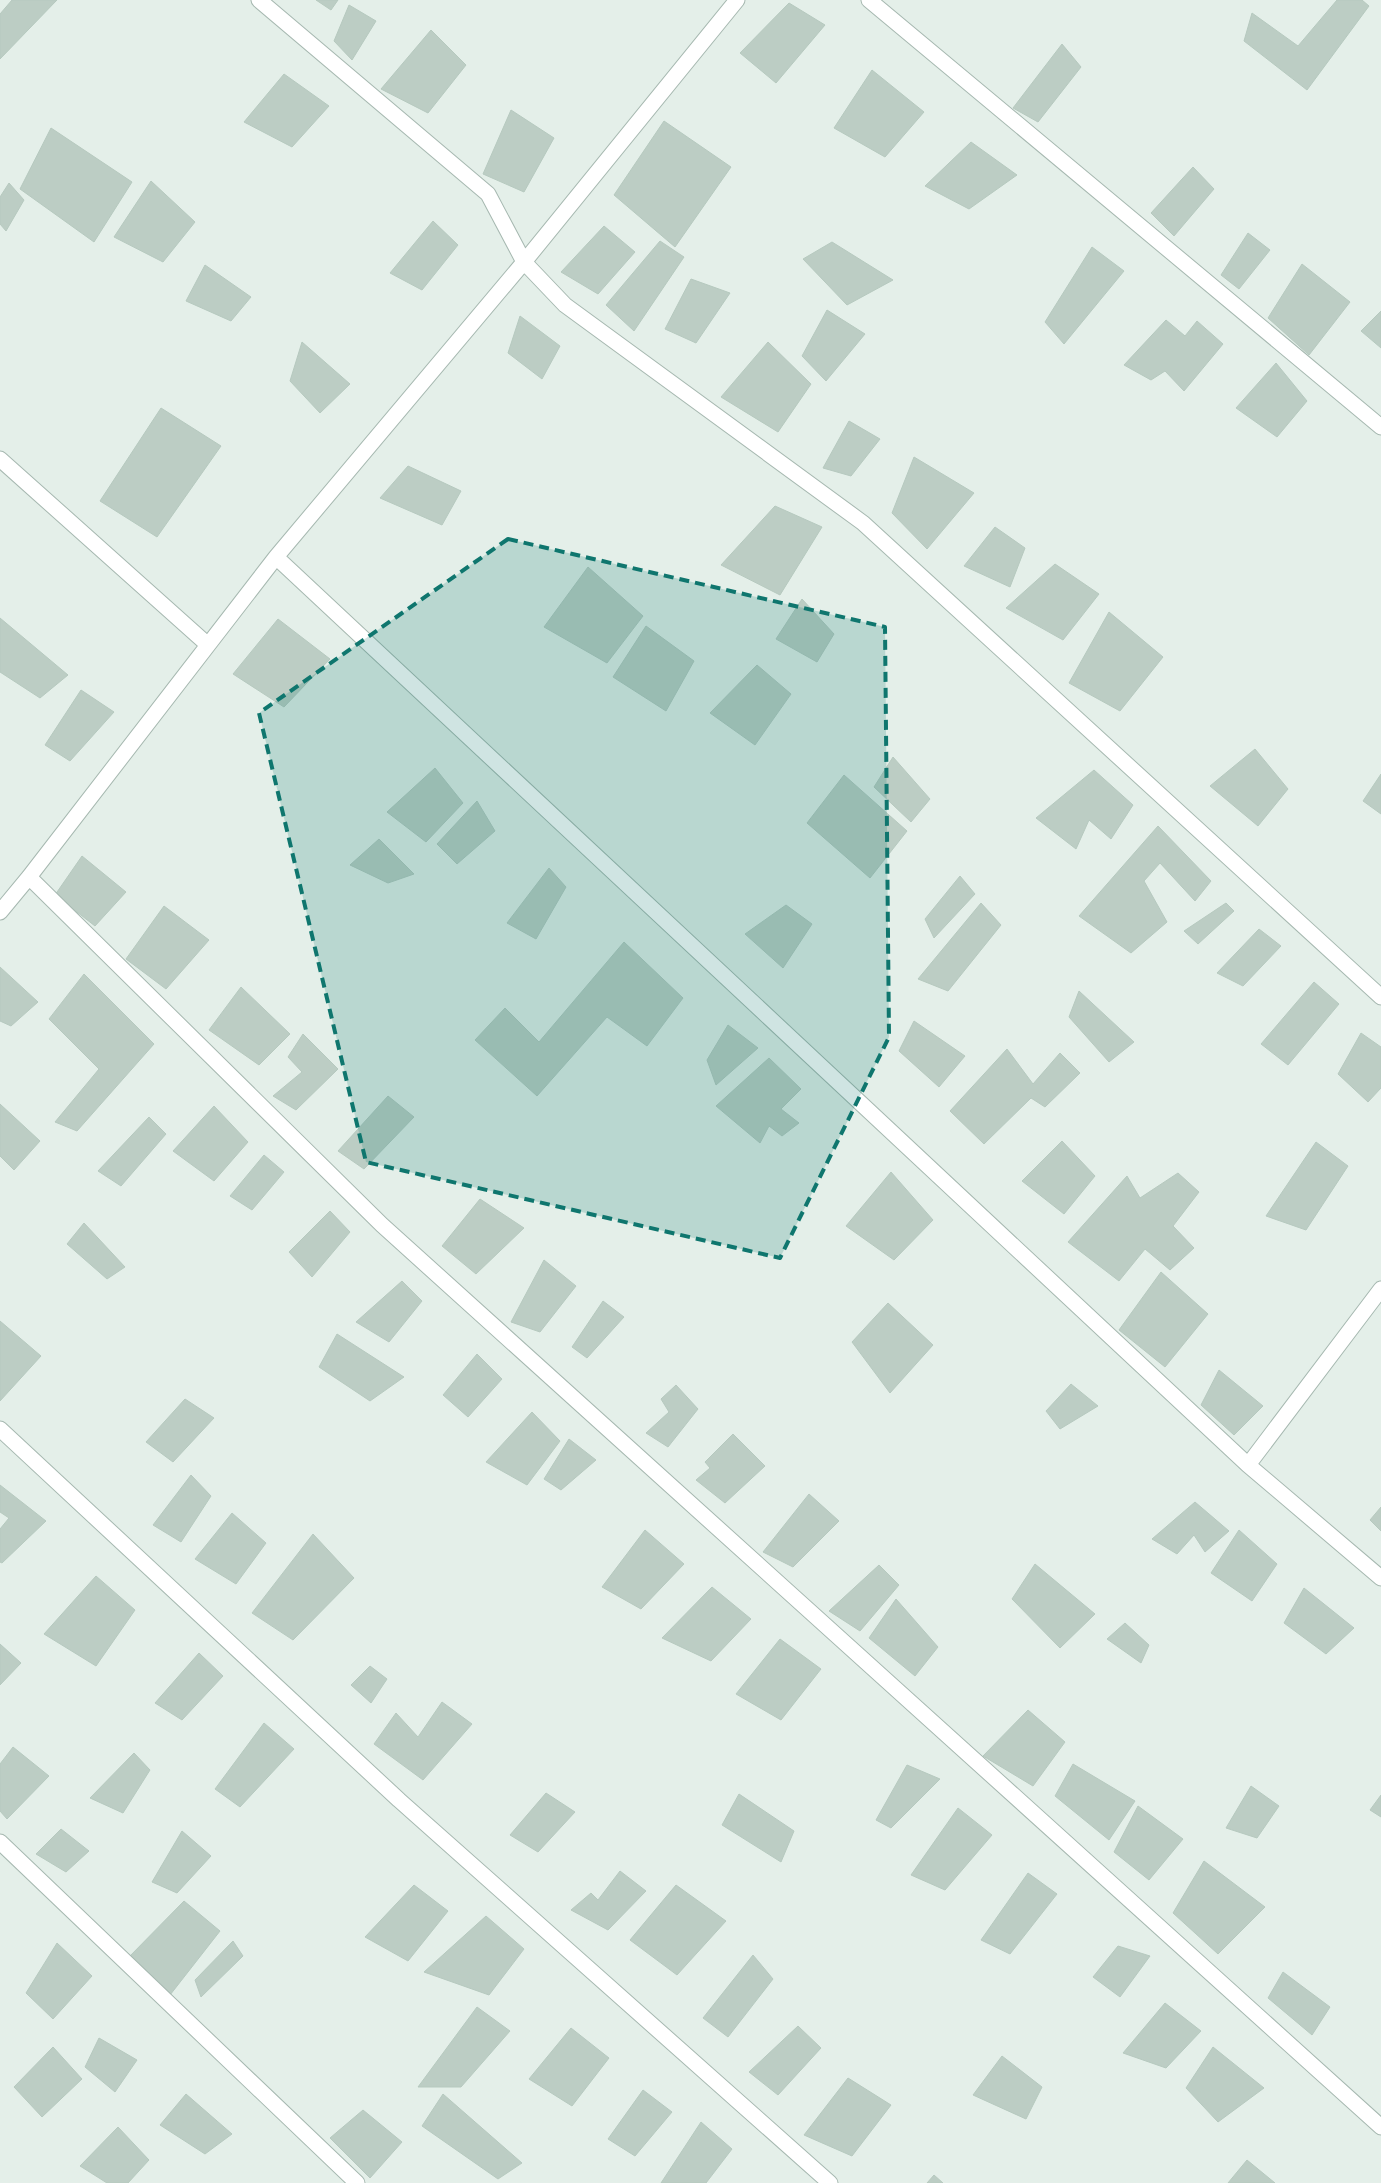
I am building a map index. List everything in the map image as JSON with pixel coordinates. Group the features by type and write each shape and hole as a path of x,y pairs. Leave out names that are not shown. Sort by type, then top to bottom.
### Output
{"street":[{"path":"259,0 488,194 524,262 565,305 863,523 1381,997"},
{"path":"0,912 276,557 524,262 737,0"},
{"path":"869,0 1381,427"},
{"path":"0,460 208,645"},
{"path":"276,557 1248,1465 1381,1578"},
{"path":"29,877 382,1224 1381,2127"},
{"path":"1248,1465 1381,1289"},
{"path":"0,1429 399,1800 830,2183"},
{"path":"0,1842 357,2183"}],"highlighted area":[{"path":"508,539 885,627 889,1037 780,1258 366,1162 259,713"}],"building":[{"path":"12,0 57,0 0,59 0,14"},
{"path":"316,0 338,0 331,10"},
{"path":"1337,0 1362,0 1369,6 1307,90 1244,41 1252,13 1298,46"},
{"path":"789,3 825,25 776,83 740,53"},
{"path":"349,5 376,21 352,60 334,41"},
{"path":"431,30 466,65 428,113 381,89"},
{"path":"1062,44 1081,67 1038,122 1013,108"},
{"path":"872,70 924,112 885,157 834,128"},
{"path":"284,74 329,106 292,147 244,122"},
{"path":"511,110 554,138 524,192 483,174"},
{"path":"664,121 731,167 675,247 614,195"},
{"path":"51,128 132,182 94,242 20,189"},
{"path":"971,142 1017,175 969,209 925,186"},
{"path":"1193,167 1214,189 1174,236 1151,213"},
{"path":"151,181 195,222 163,262 114,237"},
{"path":"9,183 24,200 6,231 0,224 0,197"},
{"path":"433,221 458,245 422,290 390,273"},
{"path":"604,226 635,252 598,294 561,272"},
{"path":"1248,233 1270,250 1239,289 1221,275"},
{"path":"660,241 684,257 634,331 606,305"},
{"path":"832,242 893,280 847,305 803,259"},
{"path":"1092,247 1124,271 1064,344 1045,322"},
{"path":"1302,264 1350,302 1309,355 1268,318"},
{"path":"205,265 251,297 231,321 186,301"},
{"path":"691,279 730,293 696,343 665,329"},
{"path":"827,310 865,334 826,381 802,356"},
{"path":"1381,311 1381,348 1361,331"},
{"path":"520,316 560,346 542,379 508,353"},
{"path":"1166,320 1185,336 1197,321 1223,344 1184,391 1165,371 1151,380 1124,365"},
{"path":"302,342 350,384 320,413 290,381"},
{"path":"768,342 811,384 778,432 721,397"},
{"path":"1276,363 1307,401 1277,437 1236,408"},
{"path":"161,408 221,446 157,537 100,501"},
{"path":"849,421 880,439 851,476 823,468"},
{"path":"914,457 974,493 927,549 892,513"},
{"path":"408,466 461,491 442,525 380,498"},
{"path":"775,506 822,527 780,595 721,565"},
{"path":"995,527 1025,548 1010,587 964,566"},
{"path":"1055,564 1099,594 1063,640 1006,608"},
{"path":"588,567 643,616 607,663 544,627"},
{"path":"802,599 834,634 817,662 776,639"},
{"path":"1109,612 1163,657 1120,711 1069,683"},
{"path":"0,618 68,675 40,698 0,672"},
{"path":"278,619 330,659 284,707 233,674"},
{"path":"646,626 694,661 666,711 613,677"},
{"path":"757,665 791,694 755,745 710,713"},
{"path":"81,690 114,712 70,761 45,745"},
{"path":"1255,749 1288,789 1258,826 1210,786"},
{"path":"893,757 930,799 911,822 874,787"},
{"path":"435,768 463,803 426,842 387,812"},
{"path":"1094,770 1133,805 1111,839 1089,820 1076,849 1036,818"},
{"path":"1381,774 1381,814 1363,801"},
{"path":"844,775 907,831 870,878 807,823"},
{"path":"477,801 495,831 457,864 437,844"},
{"path":"1158,826 1211,881 1195,901 1160,863 1144,881 1167,922 1131,953 1079,916"},
{"path":"379,839 414,874 388,883 350,865"},
{"path":"82,856 126,892 95,926 55,895"},
{"path":"549,868 566,887 536,939 507,923"},
{"path":"960,876 975,894 934,938 925,919"},
{"path":"981,903 1001,925 948,991 918,979"},
{"path":"1226,903 1234,911 1198,944 1184,931"},
{"path":"786,905 812,924 783,968 745,934"},
{"path":"164,906 209,940 166,989 126,959"},
{"path":"1259,929 1281,946 1243,986 1217,973"},
{"path":"624,942 683,998 647,1046 607,1017 537,1096 475,1040 505,1008 539,1042"},
{"path":"0,967 38,1002 11,1026 0,1021"},
{"path":"84,974 154,1044 77,1131 55,1122 99,1069 49,1019"},
{"path":"1314,982 1339,1004 1288,1065 1261,1044"},
{"path":"241,987 290,1034 259,1065 209,1030"},
{"path":"1079,991 1134,1042 1109,1062 1069,1017"},
{"path":"914,1021 965,1056 939,1087 899,1051"},
{"path":"728,1025 758,1048 716,1085 707,1060"},
{"path":"1361,1033 1381,1047 1381,1088 1368,1102 1338,1074"},
{"path":"303,1034 338,1069 296,1110 273,1096 302,1072 288,1057"},
{"path":"1007,1049 1033,1084 1060,1053 1080,1073 1045,1107 1031,1098 984,1144 950,1111"},
{"path":"769,1058 801,1089 781,1109 799,1123 782,1136 769,1126 760,1143 716,1106"},
{"path":"388,1096 414,1117 364,1169 338,1151"},
{"path":"0,1104 40,1141 14,1170 0,1156"},
{"path":"214,1106 248,1142 214,1181 173,1151"},
{"path":"149,1117 166,1134 121,1186 98,1171"},
{"path":"1062,1141 1095,1176 1064,1214 1022,1181"},
{"path":"1316,1142 1348,1166 1306,1230 1266,1216"},
{"path":"264,1155 284,1172 252,1210 230,1196"},
{"path":"891,1172 933,1220 894,1260 846,1226"},
{"path":"1178,1173 1199,1192 1173,1226 1194,1248 1170,1270 1145,1249 1119,1281 1068,1242 1127,1176 1140,1198"},
{"path":"480,1199 524,1228 476,1274 442,1246"},
{"path":"330,1211 350,1232 312,1277 289,1252"},
{"path":"84,1223 125,1267 107,1279 67,1244"},
{"path":"544,1260 576,1286 540,1332 511,1322"},
{"path":"1161,1272 1208,1314 1165,1367 1119,1330"},
{"path":"402,1281 422,1301 389,1342 356,1322"},
{"path":"603,1301 624,1317 587,1358 572,1347"},
{"path":"888,1303 933,1345 890,1393 852,1342"},
{"path":"0,1321 41,1356 0,1401"},
{"path":"337,1334 404,1377 370,1401 319,1367"},
{"path":"477,1354 502,1379 468,1417 443,1395"},
{"path":"1219,1370 1263,1406 1234,1435 1201,1405"},
{"path":"1071,1384 1098,1406 1060,1429 1046,1411"},
{"path":"676,1385 698,1409 668,1447 646,1433 669,1412 661,1399"},
{"path":"185,1399 214,1418 173,1462 146,1442"},
{"path":"532,1412 560,1441 527,1485 486,1462"},
{"path":"733,1434 765,1466 725,1503 696,1480 710,1468 705,1462"},
{"path":"569,1439 596,1460 561,1490 544,1479"},
{"path":"191,1475 211,1496 181,1542 153,1525"},
{"path":"0,1485 46,1521 2,1563 0,1562 0,1529 9,1518 0,1512"},
{"path":"809,1494 839,1521 793,1567 763,1552"},
{"path":"1195,1502 1229,1531 1205,1552 1194,1535 1177,1554 1152,1539"},
{"path":"1381,1507 1381,1531 1370,1520"},
{"path":"232,1513 266,1543 236,1584 195,1559"},
{"path":"645,1530 684,1564 641,1609 602,1587"},
{"path":"1239,1530 1277,1564 1252,1601 1211,1573"},
{"path":"313,1534 354,1578 293,1640 252,1613"},
{"path":"1035,1564 1095,1614 1060,1648 1012,1599"},
{"path":"879,1565 899,1585 860,1631 829,1611"},
{"path":"96,1576 135,1610 96,1666 44,1634"},
{"path":"712,1587 751,1619 711,1661 662,1638"},
{"path":"1304,1588 1354,1628 1326,1654 1284,1623"},
{"path":"896,1599 938,1647 915,1676 869,1638"},
{"path":"1125,1623 1149,1645 1141,1663 1107,1639"},
{"path":"780,1639 821,1669 781,1720 736,1694"},
{"path":"0,1644 21,1663 0,1685"},
{"path":"199,1653 223,1676 182,1720 155,1703"},
{"path":"370,1666 387,1679 371,1703 351,1685"},
{"path":"442,1702 472,1724 423,1780 374,1744 396,1713 418,1737"},
{"path":"1028,1710 1065,1742 1033,1786 983,1756"},
{"path":"264,1723 294,1749 240,1807 215,1789"},
{"path":"13,1747 49,1776 7,1819 0,1811 0,1764"},
{"path":"134,1753 150,1770 123,1813 90,1798"},
{"path":"1073,1764 1135,1801 1109,1840 1055,1796"},
{"path":"907,1765 940,1779 891,1828 876,1820"},
{"path":"1251,1786 1279,1806 1257,1838 1226,1828"},
{"path":"546,1793 575,1812 538,1852 510,1835"},
{"path":"739,1794 794,1831 781,1862 722,1825"},
{"path":"1381,1795 1381,1817 1370,1810"},
{"path":"1138,1806 1183,1839 1149,1880 1114,1852"},
{"path":"958,1808 992,1835 945,1890 911,1875"},
{"path":"61,1829 89,1851 66,1872 36,1854"},
{"path":"182,1831 211,1856 177,1893 152,1882"},
{"path":"1204,1861 1265,1907 1218,1954 1173,1913"},
{"path":"620,1871 646,1891 608,1930 571,1910 591,1893 598,1900"},
{"path":"1028,1873 1057,1894 1010,1954 981,1940"},
{"path":"414,1885 448,1911 408,1961 365,1937"},
{"path":"676,1885 726,1921 677,1975 630,1940"},
{"path":"184,1901 220,1931 170,1995 129,1957"},
{"path":"486,1916 524,1949 489,1995 424,1972"},
{"path":"233,1941 243,1956 201,1997 195,1980"},
{"path":"57,1943 92,1976 53,2019 26,1993"},
{"path":"1118,1946 1150,1956 1120,1997 1093,1977"},
{"path":"753,1955 773,1979 728,2037 703,2018"},
{"path":"1283,1972 1330,2007 1312,2035 1268,1998"},
{"path":"1165,2003 1201,2031 1166,2068 1123,2053"},
{"path":"477,2007 510,2031 461,2087 418,2087"},
{"path":"798,2026 821,2048 778,2095 749,2072"},
{"path":"571,2028 609,2058 572,2106 529,2079"},
{"path":"99,2038 137,2060 115,2092 85,2067"},
{"path":"53,2047 82,2079 42,2117 14,2087"},
{"path":"1213,2047 1264,2088 1218,2122 1186,2088"},
{"path":"1002,2056 1042,2087 1026,2119 973,2095"},
{"path":"848,2078 891,2105 852,2156 804,2135"},
{"path":"643,2090 672,2112 635,2156 608,2139"},
{"path":"186,2094 232,2134 205,2154 160,2125"},
{"path":"443,2094 522,2163 498,2179 422,2126"},
{"path":"363,2110 402,2142 370,2178 330,2138"},
{"path":"701,2122 732,2149 706,2183 661,2183"},
{"path":"118,2127 149,2160 128,2183 107,2183 80,2166"},
{"path":"1247,2160 1275,2183 1228,2183"},
{"path":"934,2175 943,2183 927,2183"}]}
